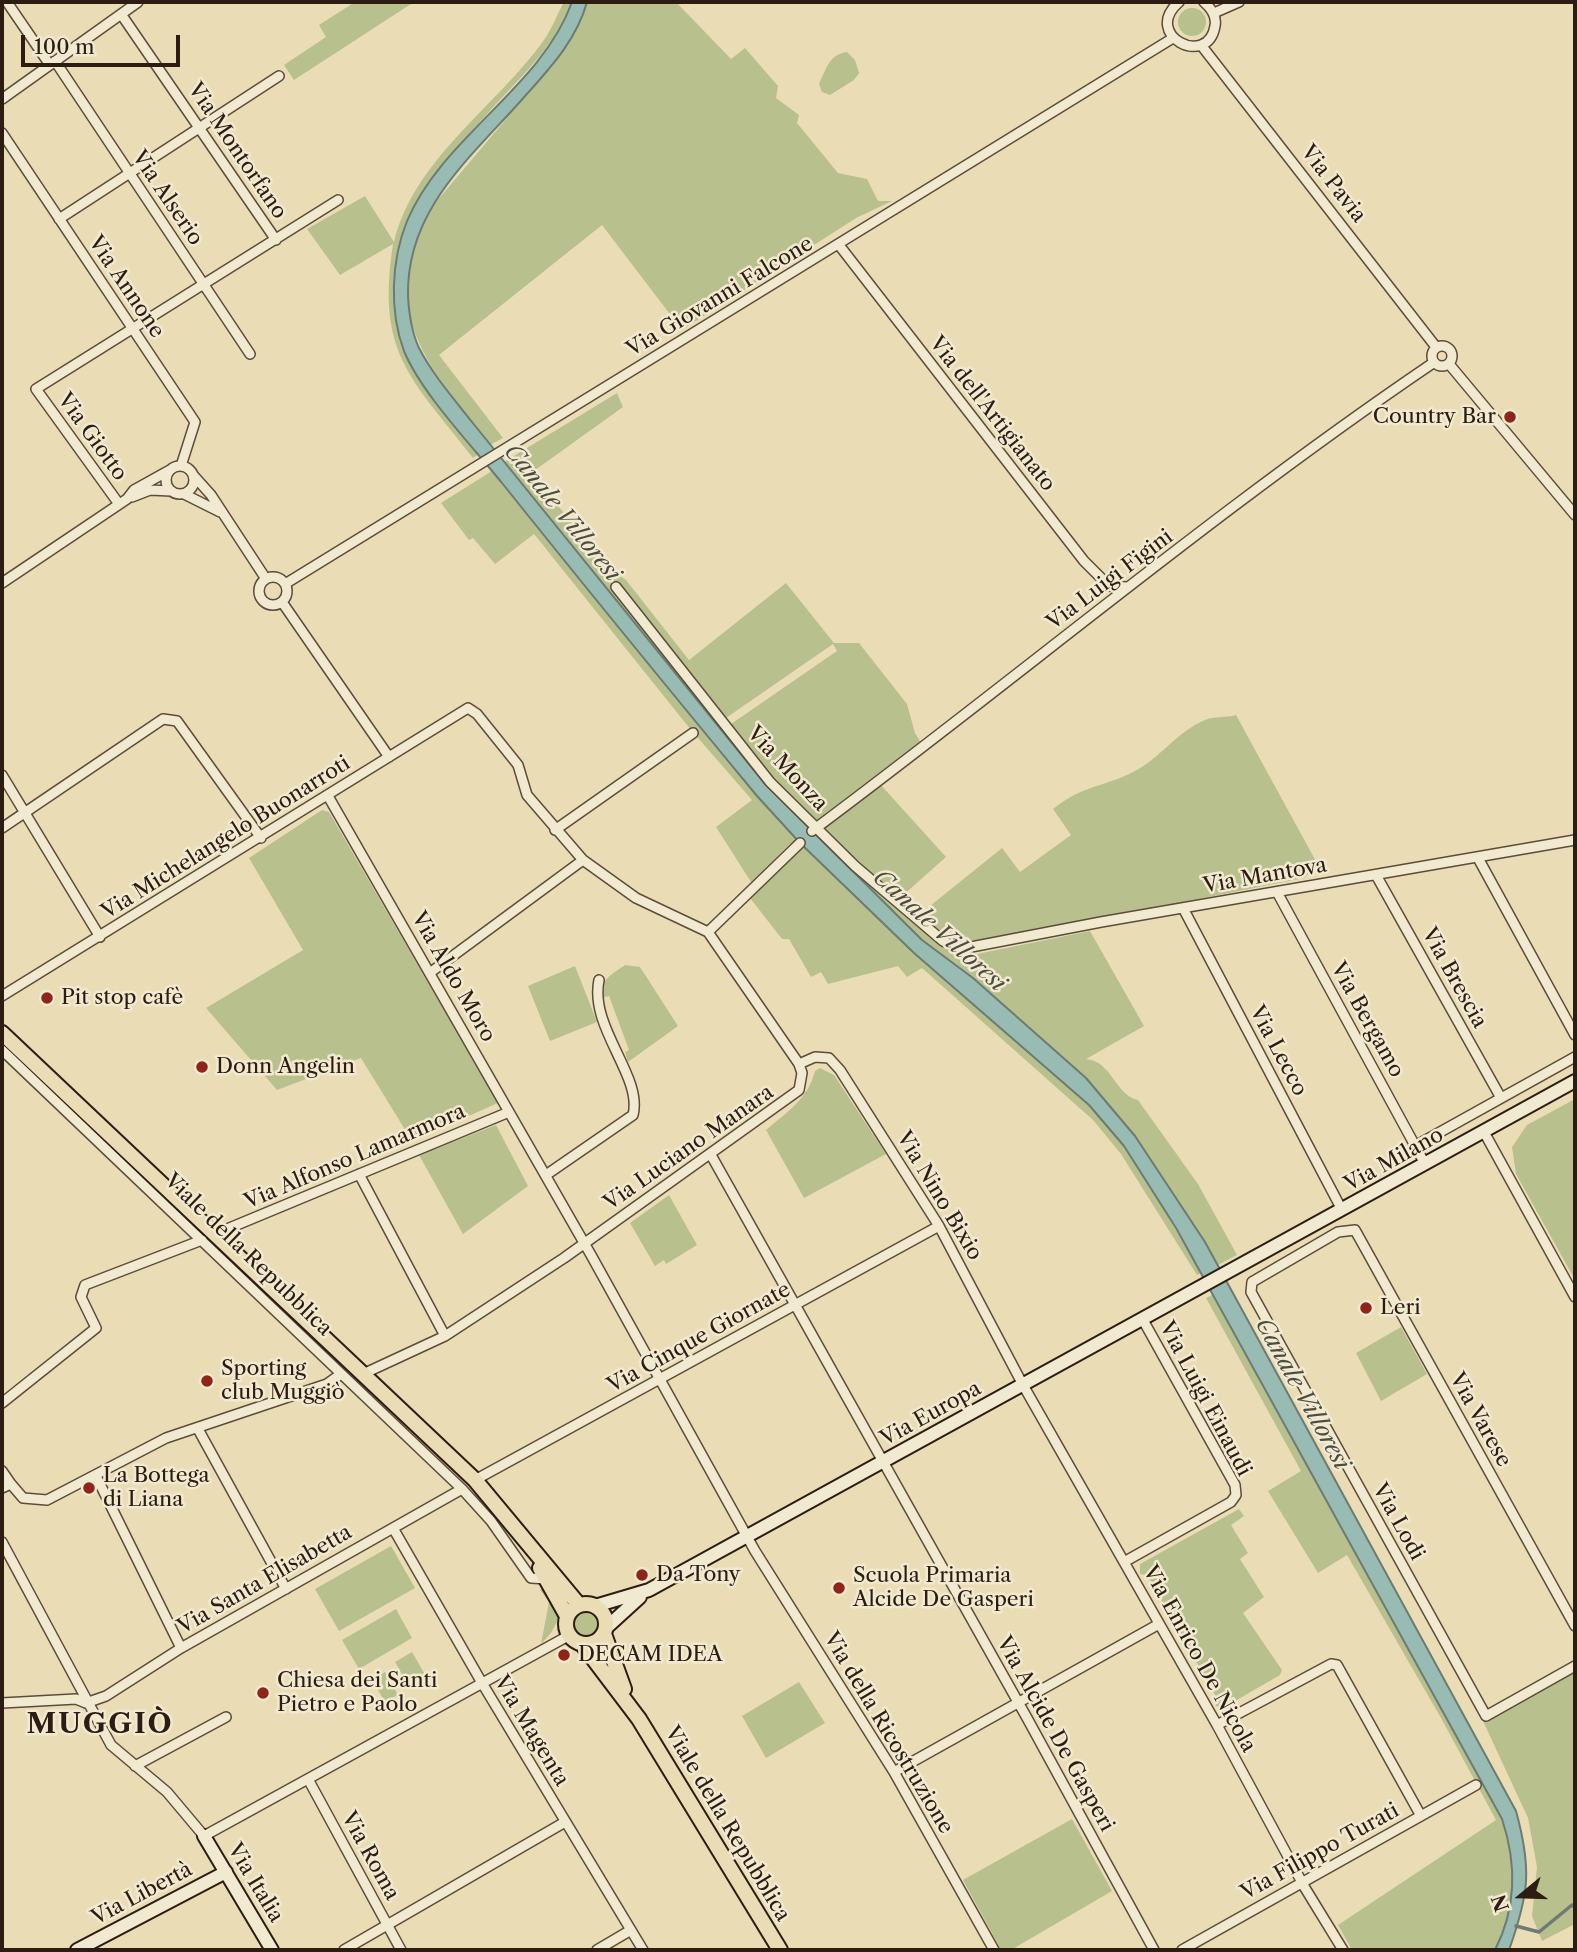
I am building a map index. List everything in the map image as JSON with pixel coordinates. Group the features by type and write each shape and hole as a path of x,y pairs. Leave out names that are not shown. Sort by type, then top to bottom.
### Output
{"main road":[{"name":"Viale della Repubblica","path":"2,1033 209,1237 363,1374 475,1480 579,1605"},
{"name":"Viale della Repubblica","path":"506,1518 547,1578 567,1616"},
{"path":"579,1605 595,1606 604,1615 605,1631 595,1643 583,1645 568,1636 567,1616 579,1605"},
{"name":"Viale della Repubblica","path":"605,1631 639,1719"},
{"name":"Viale della Repubblica","path":"583,1645 639,1719 780,1950"}],"street":[{"name":"Via Alserio","path":"7,2 129,173 250,354"},
{"path":"2,99 138,2"},
{"path":"1179,2 1173,7 1168,22 1173,38 1186,46 1201,45 1215,28 1214,13 1204,2"},
{"path":"1214,13 1239,2"},
{"name":"Via Montorfano","path":"121,14 276,240"},
{"name":"Via Giovanni Falcone","path":"285,584 1173,38"},
{"name":"Via Pavia","path":"1201,45 1436,347"},
{"path":"59,219 279,76"},
{"name":"Via Annone","path":"2,133 195,422 181,466"},
{"path":"133,328 338,201"},
{"name":"Via dell'Artigianato","path":"839,245 1084,561 1109,586 1127,587"},
{"name":"Via Giotto","path":"122,501 36,389 133,328"},
{"path":"1446,346 1450,350 1452,355 1449,364 1438,366 1433,363 1432,352 1436,347 1446,346"},
{"name":"Via Luigi Figini","path":"815,829 930,744 1127,587 1433,363"},
{"path":"1449,364 1575,514"},
{"path":"221,513 184,494 171,491 166,479 170,470 181,466 189,469 221,513 266,579"},
{"name":"Via Giotto","path":"2,583 134,490 170,470"},
{"path":"184,494 194,485 194,476"},
{"name":"Via Giotto","path":"122,501 150,490 171,491"},
{"path":"275,577 285,584 287,594 282,602 271,605 261,599 259,588 266,579 275,577"},
{"name":"Via Monza","path":"616,587 755,765 815,829 918,921 943,941 960,948"},
{"path":"282,602 389,757"},
{"name":"Via Michelangelo Buonarroti","path":"2,996 468,708 477,714 518,765 527,795 555,830"},
{"path":"2,828 163,719 170,718 177,721 261,838"},
{"path":"693,733 555,830 583,860 636,898 708,932 799,1064"},
{"path":"2,775 100,937"},
{"name":"Via Aldo Moro","path":"328,796 431,971 661,1379"},
{"name":"Via Mantova","path":"960,948 1036,937 1183,908 1575,840"},
{"path":"708,932 800,843"},
{"path":"1478,858 1575,1035"},
{"path":"431,971 583,860"},
{"name":"Via Brescia","path":"1376,875 1501,1098"},
{"name":"Via Bergamo","path":"1277,892 1425,1164"},
{"name":"Via Lecco","path":"1183,908 1342,1210"},
{"path":"546,1175 633,1115 635,1097 597,1004 599,980"},
{"name":"Viale della Repubblica","path":"2,1050 209,1237 341,1374 462,1489 491,1521 531,1578 547,1578"},
{"name":"Via Nino Bixio","path":"799,1064 815,1057 829,1058 840,1070 939,1226 1023,1385"},
{"name":"Via Milano","path":"1415,1146 1575,1057"},
{"name":"Via Luciano Manara","path":"363,1374 445,1336 711,1155 799,1090 803,1073 799,1064"},
{"name":"Via Milano","path":"1229,1272 1575,1081"},
{"name":"Via Alfonso Lamarmora","path":"2,1402 96,1328 81,1297 85,1285 209,1237 509,1112"},
{"path":"1484,1132 1575,1297"},
{"name":"Via Alcide De Gasperi","path":"711,1155 1154,1950"},
{"path":"359,1174 445,1336"},
{"name":"Via Cinque Giornate","path":"475,1480 939,1226"},
{"name":"Via Varese","path":"1355,1230 1575,1626"},
{"name":"Via Lodi","path":"1355,1230 1338,1232 1259,1277 1252,1282 1251,1292 1486,1716 1575,1666"},
{"name":"Via Europa","path":"595,1606 649,1590 1229,1272"},
{"name":"Via Luigi Einaudi","path":"1124,1562 1231,1502 1236,1495 1235,1485 1143,1320"},
{"path":"2,1471 6,1486 23,1498 42,1501 96,1476 166,1438 327,1384 341,1374"},
{"name":"Via della Ricostruzione","path":"661,1379 747,1536 894,1772 994,1950"},
{"name":"Via Enrico De Nicola","path":"1023,1385 1217,1725 1302,1882 1343,1950"},
{"path":"198,1429 286,1588"},
{"path":"96,1476 181,1647"},
{"name":"Via Santa Elisabetta","path":"86,1703 106,1696 181,1647 462,1489"},
{"name":"Via Magenta","path":"393,1528 482,1683 643,1950"},
{"path":"2,1542 86,1703 111,1745 167,1792 204,1836 568,1636"},
{"name":"Via Europa","path":"605,1631 649,1590"},
{"path":"894,1772 1159,1624"},
{"path":"1217,1725 1331,1664 1337,1665 1422,1815"},
{"path":"2,1703 76,1699 86,1703"},
{"path":"135,1766 226,1717"},
{"name":"Via Roma","path":"308,1779 401,1950"},
{"name":"Via Filippo Turati","path":"1182,1950 1476,1785"},
{"path":"344,1950 565,1822"},
{"name":"Via Italia","path":"204,1836 272,1950"},
{"name":"Via Libertà","path":"77,1950 226,1872"},
{"path":"597,1950 631,1930"}],"green space":[{"path":"355,2 414,2 294,80 284,65 326,37 319,25"},
{"path":"564,2 572,2 558,30 530,68 450,157 412,215 400,246 394,279 395,314 405,351 428,392 479,454 473,458 416,383 403,362 394,338 389,312 393,244 340,275 307,229 365,196 394,242 404,212 419,185 458,135 525,65 547,36"},
{"path":"587,2 676,2 731,59 745,48 778,86 776,98 799,115 797,123 838,173 867,179 878,201 892,201 856,218 682,330 602,225 439,355 503,438 490,445 448,391 416,336 408,308 407,278 414,245 430,209 561,54"},
{"path":"1192,8 1202,12 1206,22 1202,32 1192,36 1182,32 1178,22 1182,12"},
{"path":"847,52 855,60 859,73 854,80 830,95 822,92 819,84 832,59"},
{"path":"617,393 623,407 531,473 611,570 626,580 689,660 786,583 834,643 859,643 907,704 915,733 923,746 880,784 946,857 901,897 920,914 1002,848 1020,872 1071,835 1053,809 1064,801 1144,766 1195,725 1208,719 1236,715 1318,865 1304,878 998,939 954,941 972,955 1090,931 1144,1026 1086,1059 1102,1066 1124,1092 1138,1100 1198,1184 1237,1255 1218,1265 1135,1136 1086,1078 973,978 922,940 766,786 504,462","holes":["833,644 837,651 731,724 726,718"]},
{"path":"492,471 557,551 875,914 914,953 1089,1105 1124,1146 1201,1273 1197,1275 1121,1154 1093,1120 922,968 907,977 898,966 828,984 821,972 811,977 789,939 782,939 750,898 799,851 790,844 751,882 716,827 752,800 691,730 534,534 495,564 473,538 469,540 441,503"},
{"path":"322,810 329,812 498,1103 412,1141 361,1058 277,1090 206,1008 303,950 249,858"},
{"path":"625,965 640,967 678,1026 628,1062 625,1052 629,1050 609,996 602,998 605,982"},
{"path":"575,966 597,1022 550,1041 528,986"},
{"path":"820,1068 834,1075 886,1154 804,1198 766,1130 802,1097 815,1071"},
{"path":"1575,1099 1575,1280 1516,1174 1512,1147 1527,1125"},
{"path":"496,1125 528,1186 463,1234 419,1155"},
{"path":"669,1195 697,1245 666,1264 664,1260 655,1266 630,1223"},
{"path":"1212,1295 1502,1819 1510,1852 1512,1885 1507,1918 1495,1950 1352,1950 1338,1925 1496,1820 1347,1555 1318,1573 1268,1491 1301,1471 1206,1298"},
{"path":"1401,1327 1427,1374 1381,1401 1356,1353"},
{"path":"1239,1509 1244,1516 1231,1525 1248,1553 1240,1559 1264,1597 1243,1613 1282,1670 1280,1675 1223,1708 1216,1706 1216,1697 1147,1575 1140,1574 1140,1564"},
{"path":"391,1546 415,1588 339,1631 315,1589"},
{"path":"545,1585 561,1614 551,1633 541,1644 549,1602 540,1590"},
{"path":"396,1609 412,1638 359,1669 342,1640"},
{"path":"585,1613 594,1616 597,1625 594,1634 585,1637 576,1634 573,1625 576,1616"},
{"path":"412,1652 427,1678 410,1688 395,1662"},
{"path":"1575,1670 1575,1924 1542,1941 1532,1916 1537,1867 1528,1818 1483,1721"},
{"path":"385,1672 398,1695 385,1702 372,1680"},
{"path":"799,1682 825,1723 766,1758 742,1716"},
{"path":"1072,1819 1112,1891 1011,1950 1001,1950 963,1880"}],"water":[{"path":"572,2 587,2 570,40 545,74 446,185 418,236 410,265 408,296 411,323 419,348 458,405 766,785 922,940 973,978 1086,1078 1135,1136 1205,1242 1516,1811 1524,1849 1526,1881 1521,1913 1509,1950 1495,1950 1507,1918 1512,1885 1510,1852 1502,1819 1176,1228 1124,1146 1089,1105 914,953 800,843 757,796 448,419 422,384 404,351 396,319 394,286 398,253 407,221 423,191 444,163 538,61 557,33"}],"waterway":[{"path":"1516,1926 1539,1932 1572,1905 1575,1907"}],"place":[{"name":"Country Bar","path":"1510,417"},
{"name":"Pit stop cafè","path":"47,998"},
{"name":"Donn Angelin","path":"202,1067"},
{"name":"Leri","path":"1366,1308"},
{"name":"Sporting club Muggiò","path":"207,1381"},
{"name":"La Bottega di Liana","path":"89,1488"},
{"name":"Da Tony","path":"642,1575"},
{"name":"Scuola Primaria Alcide De Gasperi","path":"839,1588"},
{"name":"DECAM IDEA","path":"564,1655"},
{"name":"Chiesa dei Santi Pietro e Paolo","path":"263,1693"}],"district":[{"name":"MUGGIÒ","path":"100,1725"}],"water label":[{"name":"Canale Villoresi","path":"562,513"},
{"name":"Canale Villoresi","path":"939,931"},
{"name":"Canale Villoresi","path":"1302,1394"}]}
